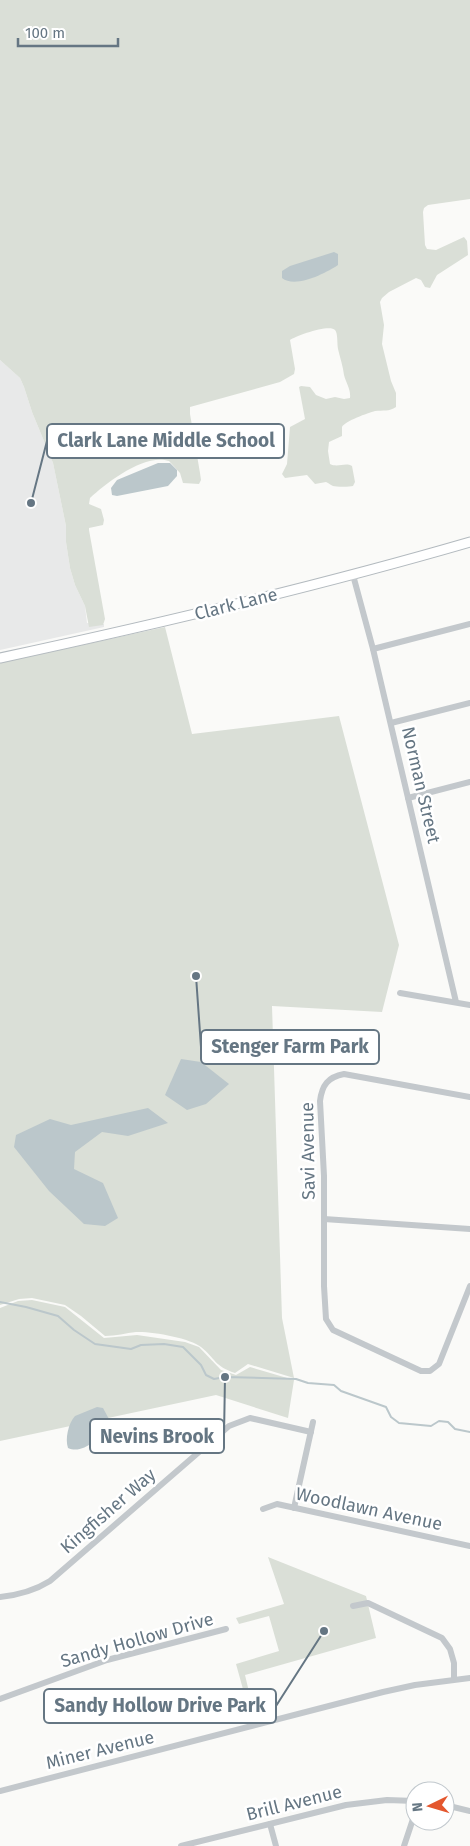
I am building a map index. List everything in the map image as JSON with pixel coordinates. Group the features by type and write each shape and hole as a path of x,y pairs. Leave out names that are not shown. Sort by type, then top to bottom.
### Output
{"main road":[{"name":"Clark Lane","path":"0,658 176,619 353,575 470,542"}],"street":[{"name":"Norman Street","path":"353,575 391,723 456,1002"},
{"path":"373,649 470,624"},
{"path":"391,723 470,703"},
{"path":"408,798 470,782"},
{"path":"400,993 470,1005"},
{"name":"Savi Avenue","path":"324,1219 320,1101 321,1091 329,1079 336,1075 352,1074 470,1097"},
{"path":"470,1229 324,1219 325,1312 333,1330 421,1370 430,1372 439,1364 470,1286"},
{"name":"Kingfisher Way","path":"0,1597 18,1596 35,1590 50,1581 229,1426 250,1418 311,1432"},
{"path":"294,1508 314,1422"},
{"name":"Woodlawn Avenue","path":"263,1509 278,1504 470,1546"},
{"path":"353,1606 368,1603 442,1638 450,1649 454,1664 454,1679"},
{"name":"Sandy Hollow Drive","path":"0,1699 107,1660 226,1629"},
{"name":"Miner Avenue","path":"0,1791 383,1692 454,1679 470,1678"},
{"name":"Brill Avenue","path":"181,1846 346,1805 386,1800 405,1801"},
{"path":"455,1807 470,1811"},
{"path":"270,1824 276,1846"},
{"path":"404,1846 409,1831"}],"shaded area":[{"path":"0,0 470,0 470,199 428,205 424,208 423,212 425,245 427,249 436,250 464,237 467,241 468,255 437,275 430,288 425,287 421,280 416,278 389,292 380,302 384,325 382,344 391,381 396,393 396,407 375,411 352,420 342,427 342,436 329,442 330,464 352,466 355,482 353,486 332,486 326,482 315,484 307,475 285,478 282,474 287,464 290,427 305,419 299,387 310,387 316,395 326,399 335,397 350,398 338,349 336,331 326,328 320,329 290,340 295,369 294,374 280,382 190,407 201,480 199,484 183,483 180,473 169,461 149,461 116,477 90,498 89,504 101,509 104,520 103,525 89,528 105,619 103,625 89,627 85,606 75,585 70,568 66,542 66,526 53,463 20,378 0,360"},
{"path":"334,252 338,254 338,265 326,272 310,279 295,282 282,278 282,271 290,266"},
{"path":"0,360 20,378 53,463 66,526 66,542 70,568 75,585 85,606 87,623 104,624 104,627 0,650"},
{"path":"158,463 170,463 177,470 177,476 168,486 117,496 112,495 111,488 117,480"},
{"path":"165,627 192,734 339,716 399,945 382,1012 272,1006 282,1318 294,1378 248,1364 235,1373 219,1365 206,1351 196,1344 170,1336 136,1332 105,1336 65,1305 32,1298 19,1299 0,1305 0,663"},
{"path":"181,1059 201,1062 229,1084 206,1104 187,1110 165,1095"},
{"path":"148,1108 168,1123 128,1136 102,1132 75,1152 74,1169 103,1183 118,1218 105,1226 84,1224 49,1191 14,1147 16,1135 50,1119 71,1125"},
{"path":"32,1300 65,1307 104,1338 137,1335 185,1342 199,1347 221,1370 236,1375 250,1367 294,1380 288,1418 216,1395 0,1441 0,1308 18,1301"},
{"path":"97,1407 103,1408 110,1421 110,1431 85,1447 74,1450 68,1448 68,1432 75,1416"},
{"path":"268,1557 366,1596 376,1638 245,1675 255,1717 251,1718 236,1664 279,1651 269,1616 239,1624 236,1618 284,1604"}],"waterway":[{"path":"0,1302 58,1316 74,1330 95,1344 131,1349 141,1345 164,1344 183,1347 201,1365 206,1375 214,1379 225,1377 296,1379 308,1383 334,1385 341,1391 386,1407 391,1417 399,1423 431,1426 439,1421 448,1422 455,1429 470,1432"}],"place":[{"name":"Clark Lane Middle School","path":"31,503"},
{"name":"Stenger Farm Park","path":"196,976"},
{"name":"Nevins Brook","path":"225,1377"},
{"name":"Sandy Hollow Drive Park","path":"324,1631"}]}
